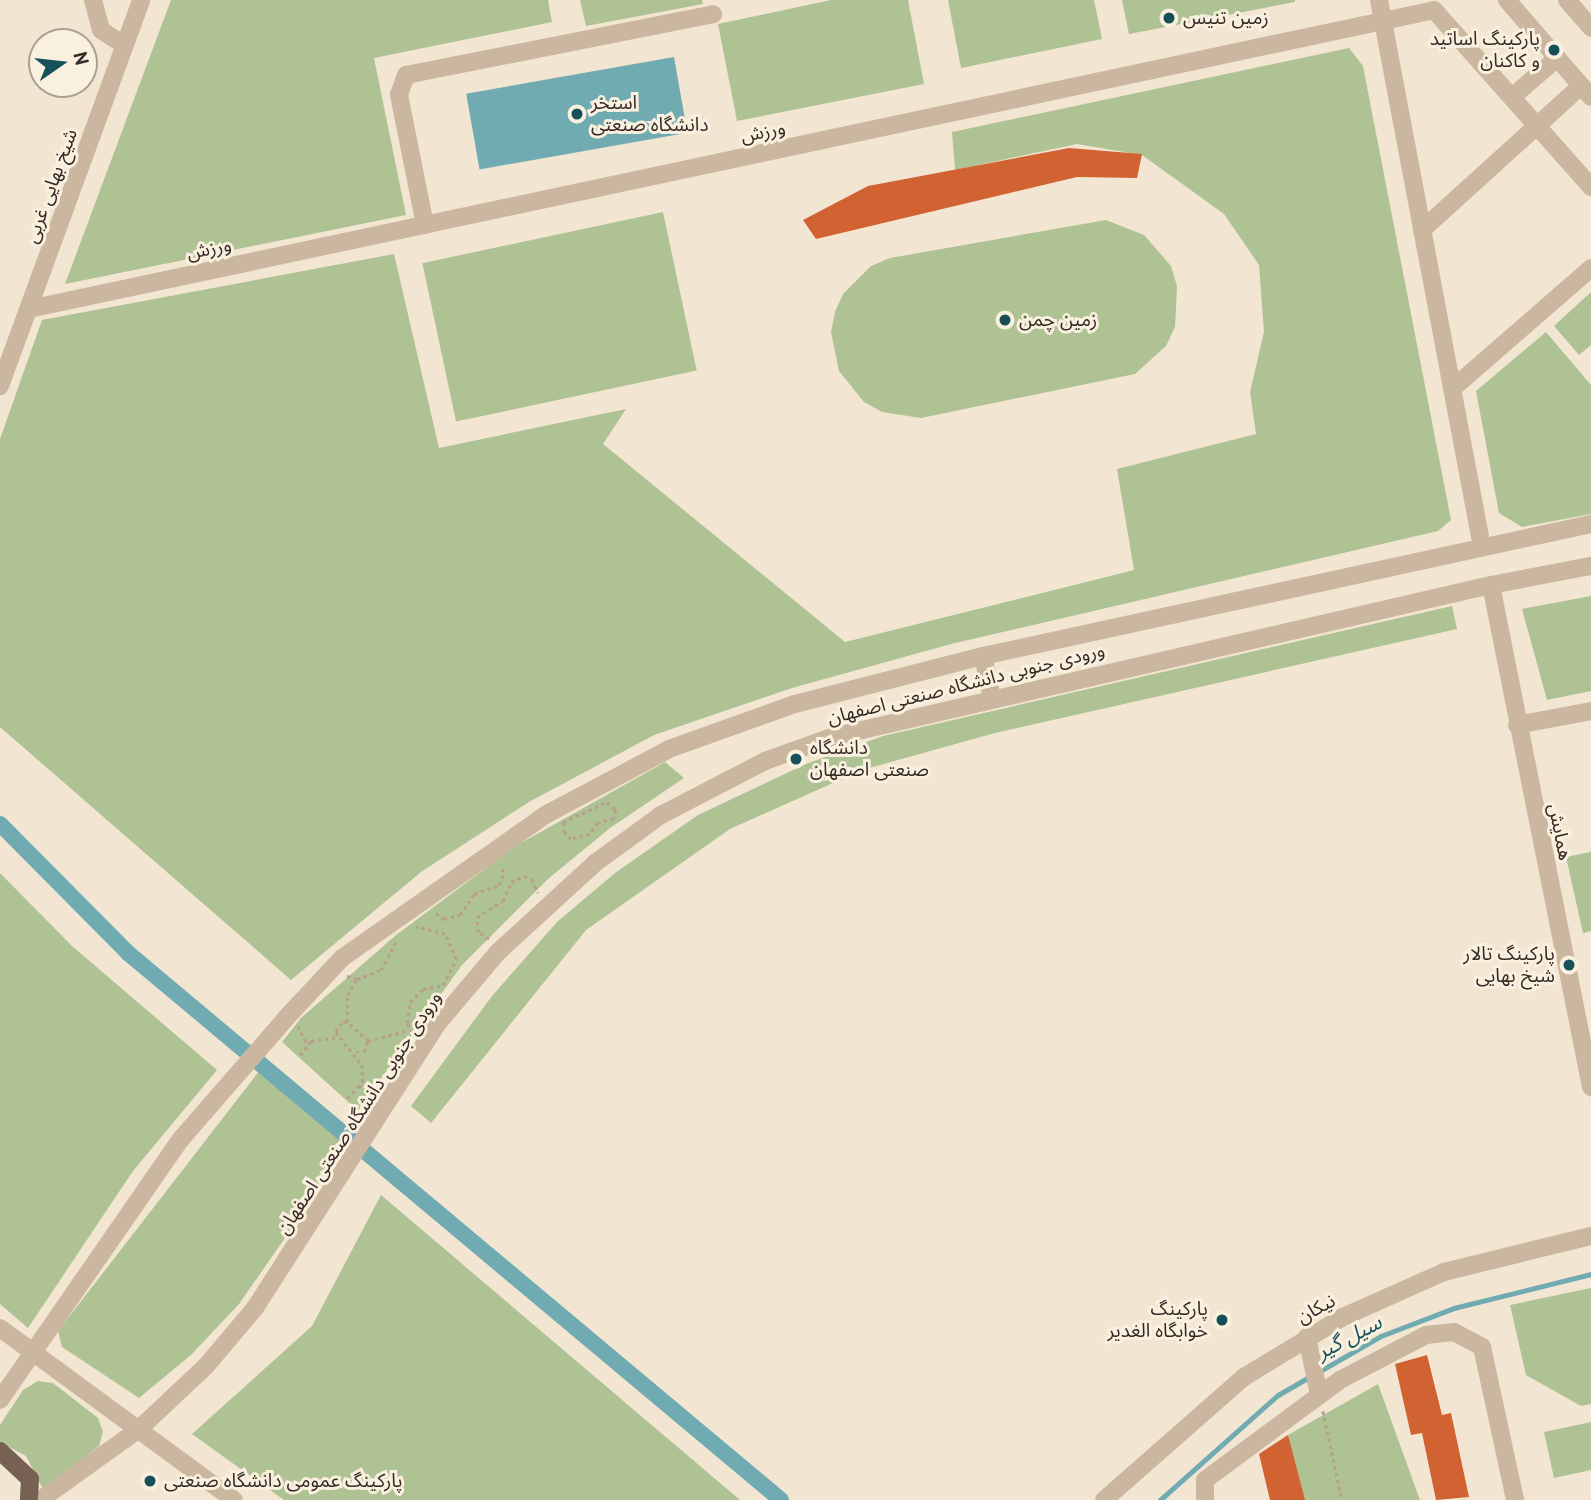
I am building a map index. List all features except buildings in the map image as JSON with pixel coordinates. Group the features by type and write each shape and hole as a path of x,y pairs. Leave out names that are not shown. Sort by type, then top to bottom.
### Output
{"main road":[{"path":"0,1451 19,1464 30,1479 29,1500"}],"street":[{"path":"93,0 101,30 124,45"},
{"name":"شیخ بهایی غربی","path":"0,386 141,0"},
{"path":"1379,0 1482,547"},
{"path":"1422,230 1538,125 1586,92 1507,0"},
{"path":"1567,0 1591,28"},
{"name":"ورزش","path":"29,309 1434,10 1513,96"},
{"path":"425,225 398,95 406,75 713,13"},
{"path":"1556,60 1513,96 1591,187"},
{"path":"1452,389 1591,268"},
{"name":"ورودی جنوبی دانشگاه صنعتی اصفهان","path":"0,1400 116,1227 240,1068 274,1031 332,969 431,892 547,814 668,749 795,704 983,656 1591,524"},
{"name":"ورودی جنوبی دانشگاه صنعتی اصفهان","path":"40,1500 139,1429 206,1366 255,1308 424,1046 505,945 595,863 661,815 765,761 832,737 1491,585 1591,566"},
{"name":"همایش","path":"1491,585 1591,1087"},
{"path":"983,656 992,698"},
{"path":"1517,725 1591,711"},
{"name":"نیکان","path":"1104,1500 1244,1377 1307,1338 1383,1297 1444,1272 1591,1236"},
{"path":"0,1328 31,1355 139,1429 234,1500"},
{"path":"1205,1500 1205,1480 1319,1395 1426,1335 1454,1332 1482,1348 1515,1500"},
{"path":"1307,1338 1319,1395"}],"path":[{"path":"607,802 616,810 614,818 598,823 590,834 571,839 564,834 560,824 586,811 607,802"},
{"path":"431,892 439,917 453,919 460,915 474,894 504,879 499,867 481,858"},
{"path":"505,945 485,937 476,923 482,912 503,901 511,882 518,876 532,879 544,909"},
{"path":"409,929 426,926 445,933 456,958 443,985 416,993 407,1013 409,1030 424,1046"},
{"path":"368,1041 347,1022 347,995 357,979 387,965 401,935"},
{"path":"332,969 357,979"},
{"path":"347,1022 338,1026 339,1037 355,1052 362,1065 363,1085"},
{"path":"368,1041 409,1030"},
{"path":"300,1055 311,1041 339,1037"},
{"path":"355,1052 364,1052 368,1041"},
{"path":"363,1085 394,1093"},
{"path":"347,1098 363,1085"},
{"path":"1319,1395 1342,1500"}],"green space":[{"path":"171,0 548,0 552,22 374,58 406,215 65,284"},
{"path":"580,0 702,0 703,4 586,26"},
{"path":"831,0 908,0 924,84 737,121 718,24"},
{"path":"948,0 1094,0 1102,39 961,68"},
{"name":"زمین تنیس","path":"1122,0 1295,0 1295,2 1129,34"},
{"path":"1349,48 1363,66 1451,520 1438,531 951,644 792,688 654,735 529,802 421,872 291,980 0,727 0,439 42,320 394,254 439,448 626,409 603,444 845,642 1134,570 1117,469 1256,434 1250,392 1264,332 1259,265 1224,214 1142,155 1077,144 955,170 952,132"},
{"path":"663,212 697,370 456,422 422,263"},
{"name":"زمین چمن","path":"1106,220 1144,235 1171,266 1177,286 1175,327 1166,346 1135,374 921,418 882,412 864,402 839,371 831,332 835,312 843,294 871,266 890,258"},
{"path":"1591,292 1591,345 1579,355 1554,326"},
{"path":"1546,332 1591,385 1591,514 1522,527 1499,513 1476,391"},
{"path":"1591,596 1591,691 1547,700 1522,609"},
{"path":"1452,606 1457,629 995,733 862,770 730,829 586,930 431,1123 411,1106 492,996 557,922 615,873 698,815 806,764 883,736"},
{"path":"665,762 684,778 610,828 548,879 462,965 358,1111 282,1042 301,1018 396,935 514,847"},
{"path":"1591,852 1591,931 1583,933 1566,857"},
{"path":"0,873 72,946 217,1070 133,1171 28,1328 0,1304"},
{"path":"260,1070 343,1140 310,1202 239,1304 191,1355 139,1398 62,1347 58,1331"},
{"path":"381,1195 740,1500 284,1500 192,1434 312,1326"},
{"path":"1591,1288 1591,1404 1581,1406 1526,1375 1510,1305"},
{"path":"38,1381 53,1383 98,1418 103,1432 99,1446 43,1489 26,1456 0,1442 0,1425 23,1390"},
{"path":"1378,1384 1420,1500 1294,1500 1288,1435"},
{"path":"1591,1422 1591,1470 1554,1478 1544,1432"}],"water":[{"name":"استخر دانشگاه صنعتی","path":"674,57 687,133 480,169 466,94"}],"waterway":[{"path":"0,824 128,953 781,1500"},
{"name":"سیل گیر","path":"1320,1371 1381,1336 1454,1308 1591,1274"},
{"name":"سیل گیر","path":"1160,1500 1278,1395 1309,1377"}],"place":[{"name":"زمین تنیس","path":"1169,18"},
{"name":"پارکینگ اساتید و کاکنان","path":"1554,50"},
{"name":"استخر دانشگاه صنعتی","path":"577,114"},
{"name":"زمین چمن","path":"1005,320"},
{"name":"دانشگاه صنعتی اصفهان","path":"796,759"},
{"name":"پارکینگ تالار شیخ بهایی","path":"1569,965"},
{"name":"پارکینگ خوابگاه الغدیر","path":"1222,1320"},
{"name":"پارکینگ عمومی دانشگاه صنعتی","path":"150,1481"}]}
